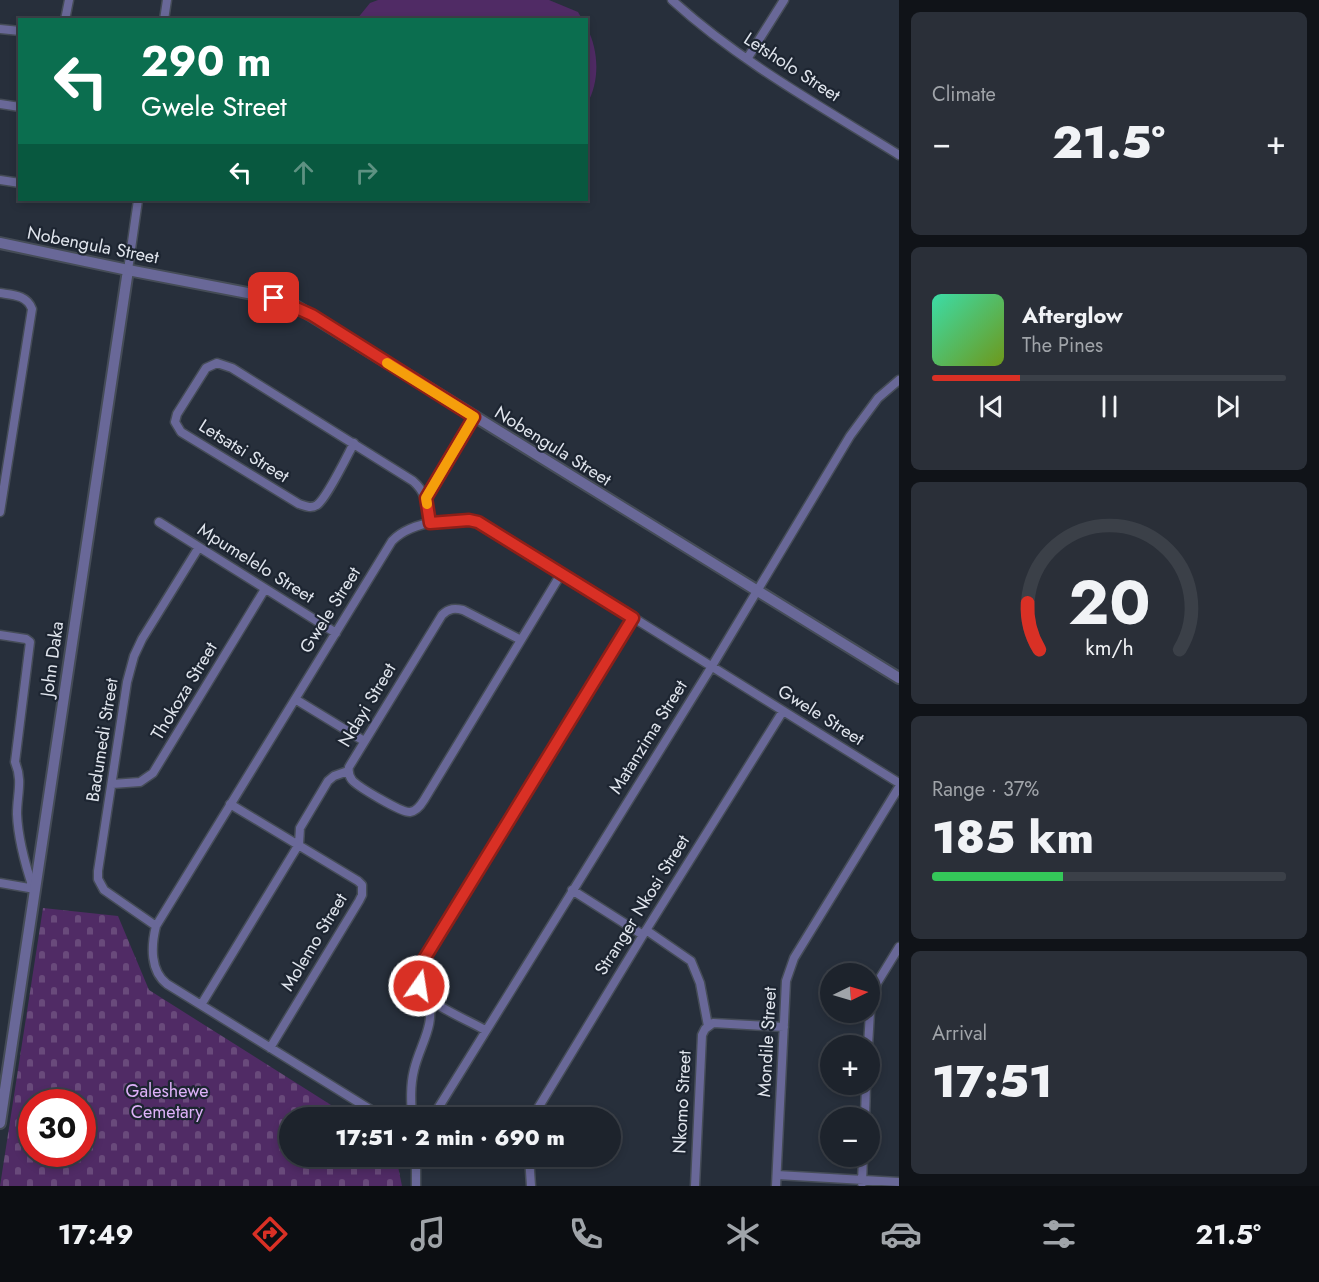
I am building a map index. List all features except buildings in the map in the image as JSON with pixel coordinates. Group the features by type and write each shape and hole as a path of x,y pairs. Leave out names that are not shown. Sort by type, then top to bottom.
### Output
{"street":[{"path":"66,18 69,0"},
{"path":"164,18 167,0"},
{"name":"Letsholo Street","path":"672,0 747,59 899,155"},
{"path":"747,59 784,0"},
{"path":"0,29 18,31"},
{"path":"0,104 18,107"},
{"path":"0,180 18,183"},
{"name":"John Daka","path":"0,1123 138,201"},
{"name":"Nobengula Street","path":"0,243 274,298 294,305 899,678"},
{"path":"0,293 25,298 32,309 0,512"},
{"name":"Letsatsi Street","path":"354,443 322,501 317,505 307,507 181,432 175,422 177,414 206,368 217,363 232,368 354,443 413,481 421,488 426,498"},
{"name":"Matanzima Street","path":"439,1107 712,666 850,436 878,398 899,380"},
{"path":"430,523 426,498 474,417"},
{"name":"Gwele Street","path":"366,1107 167,984 158,976 153,939 156,926 230,804 392,542 402,532 430,523 469,520 478,522 712,666 899,785"},
{"name":"Mpumelelo Street","path":"159,522 336,633"},
{"name":"Badumedi Street","path":"156,926 104,890 98,879 127,682 134,656 199,547"},
{"name":"Ndayi Street","path":"521,640 463,610 446,610 364,741 348,771 356,784 404,812 415,810 424,800 521,640 561,574"},
{"name":"Thokoza Street","path":"112,784 140,782 153,773 265,589"},
{"path":"485,1030 428,998 419,986 418,969 633,618"},
{"path":"0,635 26,639 30,642 15,762 20,774 17,815 21,850 34,889 0,883"},
{"path":"295,699 364,741"},
{"name":"Stranger Nkosi Street","path":"539,1107 644,932 783,711"},
{"path":"201,1005 299,844 300,828 327,780 348,771"},
{"name":"Mondile Street","path":"776,1186 786,981 794,958 899,785"},
{"name":"Molemo Street","path":"230,804 299,844 362,885 362,895 270,1048"},
{"path":"572,890 681,952 691,961 700,983 708,1026 720,1022 784,1027"},
{"path":"880,978 899,947"},
{"path":"411,1107 414,1071 432,1017 428,998"},
{"name":"Nkomo Street","path":"695,1186 702,1035 708,1026"},
{"path":"416,1167 416,1186"},
{"path":"530,1167 531,1186"},
{"path":"862,1183 863,1167"},
{"path":"777,1175 862,1183 899,1182"}],"green space":[{"path":"378,0 549,0 578,12 581,18 358,18 370,3"},
{"path":"588,30 596,56 596,76 588,102"},
{"name":"Galeshewe Cemetary","path":"43,908 118,916 149,990 334,1107 279,1107 279,1167 398,1167 402,1186 0,1186"}],"slow traffic":[{"path":"387,363 474,417 426,498 427,504"}],"route":[{"path":"274,298 312,315 474,417 426,498 430,523 469,520 478,522 633,618 418,969 419,986"}]}
